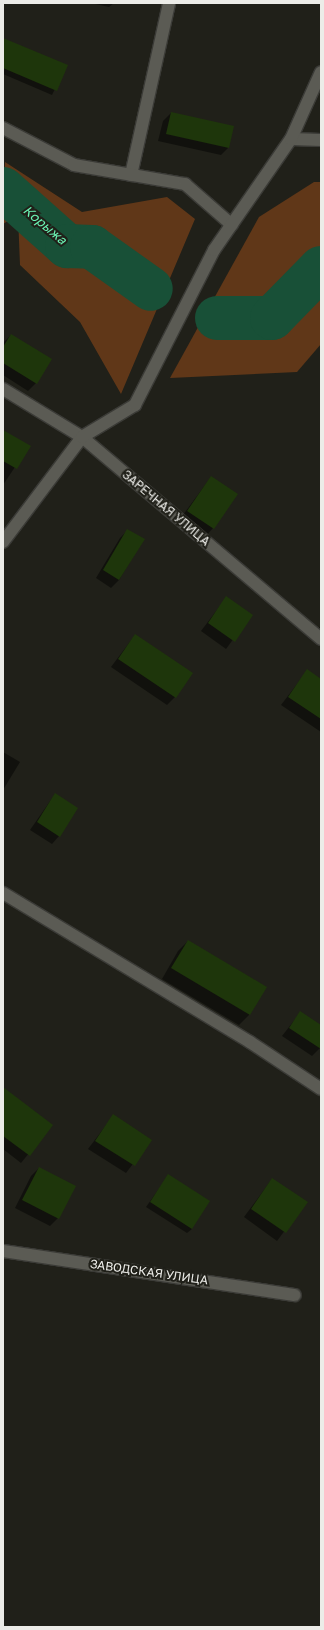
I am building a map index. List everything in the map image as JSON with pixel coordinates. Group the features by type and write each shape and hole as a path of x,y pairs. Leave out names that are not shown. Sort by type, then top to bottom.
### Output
{"street":[{"path":"131,175 169,3"},
{"path":"3,542 82,437 135,405 214,250 292,139 321,72"},
{"path":"3,128 74,165 184,184 232,225"},
{"path":"292,139 321,140"},
{"name":"ЗАРЕЧНАЯ УЛИЦА","path":"3,389 82,437 321,639"},
{"path":"3,893 250,1042 321,1089"},
{"name":"ЗАВОДСКАЯ УЛИЦА","path":"3,1250 295,1295"}],"shaded area":[{"path":"5,162 82,212 167,197 195,219 121,394 80,322 20,265 18,215 3,224"},
{"path":"314,182 321,182 321,344 297,372 170,378 259,217"}],"building":[{"path":"3,38 68,65 57,91 3,68"},
{"path":"171,112 234,126 229,148 166,134"},
{"path":"11,334 52,359 37,384 3,363 3,347"},
{"path":"3,430 31,446 17,469 3,461"},
{"path":"211,476 238,494 214,529 187,511"},
{"path":"127,529 145,539 119,580 103,570"},
{"path":"226,596 253,615 235,642 208,623"},
{"path":"135,634 193,673 176,698 118,659"},
{"path":"307,669 321,679 321,719 288,697"},
{"path":"55,793 78,808 60,837 37,822"},
{"path":"188,940 267,987 250,1015 171,968"},
{"path":"300,1011 321,1025 321,1049 289,1028"},
{"path":"3,1087 53,1125 30,1156 3,1136"},
{"path":"113,1114 152,1140 135,1166 95,1141"},
{"path":"39,1167 76,1186 59,1219 22,1200"},
{"path":"168,1174 210,1201 192,1229 150,1202"},
{"path":"272,1178 308,1202 286,1233 251,1209"}],"waterway":[{"name":"Корыжа","path":"3,189 67,246 92,247 151,289"},
{"name":"Корыжа","path":"217,318 272,318 321,268"}]}
